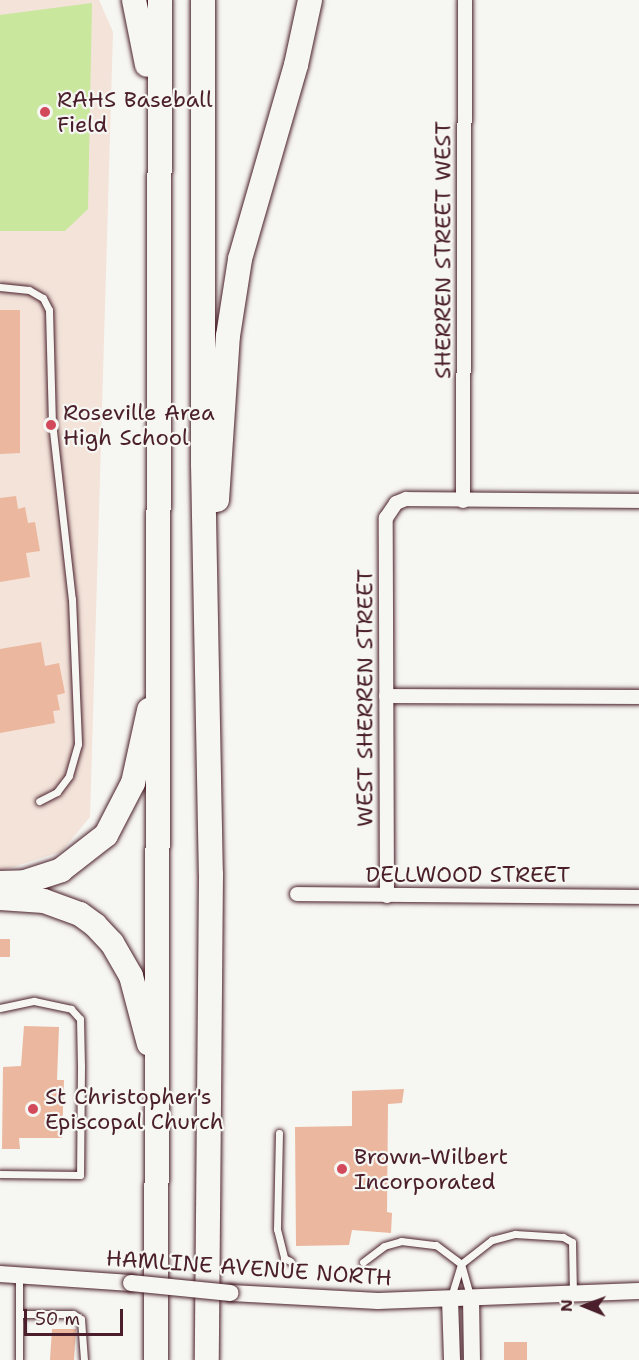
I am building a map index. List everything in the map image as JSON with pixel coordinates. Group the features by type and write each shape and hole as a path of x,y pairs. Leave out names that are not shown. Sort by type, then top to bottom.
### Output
{"highway":[{"path":"134,0 146,47 159,184"},
{"path":"156,1360 161,624 160,0"},
{"path":"203,0 206,643 211,874 207,1360"},
{"path":"206,643 232,301 252,209 296,65 310,0"},
{"path":"0,883 25,882 61,870 93,849 117,820 133,783 142,748 161,624"},
{"path":"0,898 44,901 71,910 95,926 123,958 143,1015 159,1131"}],"street":[{"name":"SHERREN STREET WEST","path":"464,501 465,0"},
{"path":"464,501 639,501"},
{"name":"WEST SHERREN STREET","path":"387,896 386,518 396,502 464,501"},
{"path":"386,696 639,697"},
{"name":"DELLWOOD STREET","path":"297,894 639,897"},
{"name":"HAMLINE AVENUE NORTH","path":"0,1274 320,1299 450,1299 573,1292 639,1292"},
{"path":"471,1298 472,1360"},
{"path":"450,1299 452,1360"}],"lane":[{"path":"0,287 29,291 43,298 50,310 52,422 72,599 78,744 69,776 57,792 39,801"},
{"path":"0,1008 34,1001 71,1009 80,1019 81,1066 80,1175 0,1174"},
{"path":"279,1133 277,1229 284,1258 290,1261"},
{"path":"450,1299 462,1264 492,1240 515,1234 563,1237 572,1242 573,1292"},
{"path":"363,1262 384,1246 421,1241 436,1245 462,1264 471,1298"},
{"path":"19,1274 19,1360"},
{"path":"19,1314 73,1314 81,1319 84,1360"}],"shaded area":[{"name":"Roseville Area High School","path":"0,0 99,0 113,32 90,817 61,852 0,871"}],"green space":[{"name":"RAHS Baseball Field","path":"92,3 88,209 65,231 0,231 0,15"}],"building":[{"name":"Roseville Area High School","path":"0,310 20,310 20,453 0,454"},
{"name":"Roseville Area High School","path":"16,496 18,509 25,507 28,523 35,522 40,551 26,553 30,577 0,582 0,498"},
{"path":"41,642 45,666 59,663 65,693 57,695 60,710 53,711 55,723 0,733 0,649"},
{"path":"0,939 10,939 10,957 0,957"},
{"name":"St Christopher's Episcopal Church","path":"24,1026 59,1027 57,1080 64,1080 62,1138 19,1138 20,1149 2,1149 3,1067 21,1066"},
{"name":"Brown-Wilbert Incorporated","path":"404,1089 402,1103 388,1104 387,1212 392,1213 391,1233 352,1230 349,1245 296,1246 295,1127 352,1126 352,1091"},
{"path":"52,1329 76,1329 74,1360 50,1360"},
{"path":"504,1342 527,1342 527,1360 504,1360"}],"place":[{"name":"RAHS Baseball Field","path":"45,112"},
{"name":"Roseville Area High School","path":"51,425"},
{"name":"St Christopher's Episcopal Church","path":"33,1109"},
{"name":"Brown-Wilbert Incorporated","path":"342,1169"}]}
